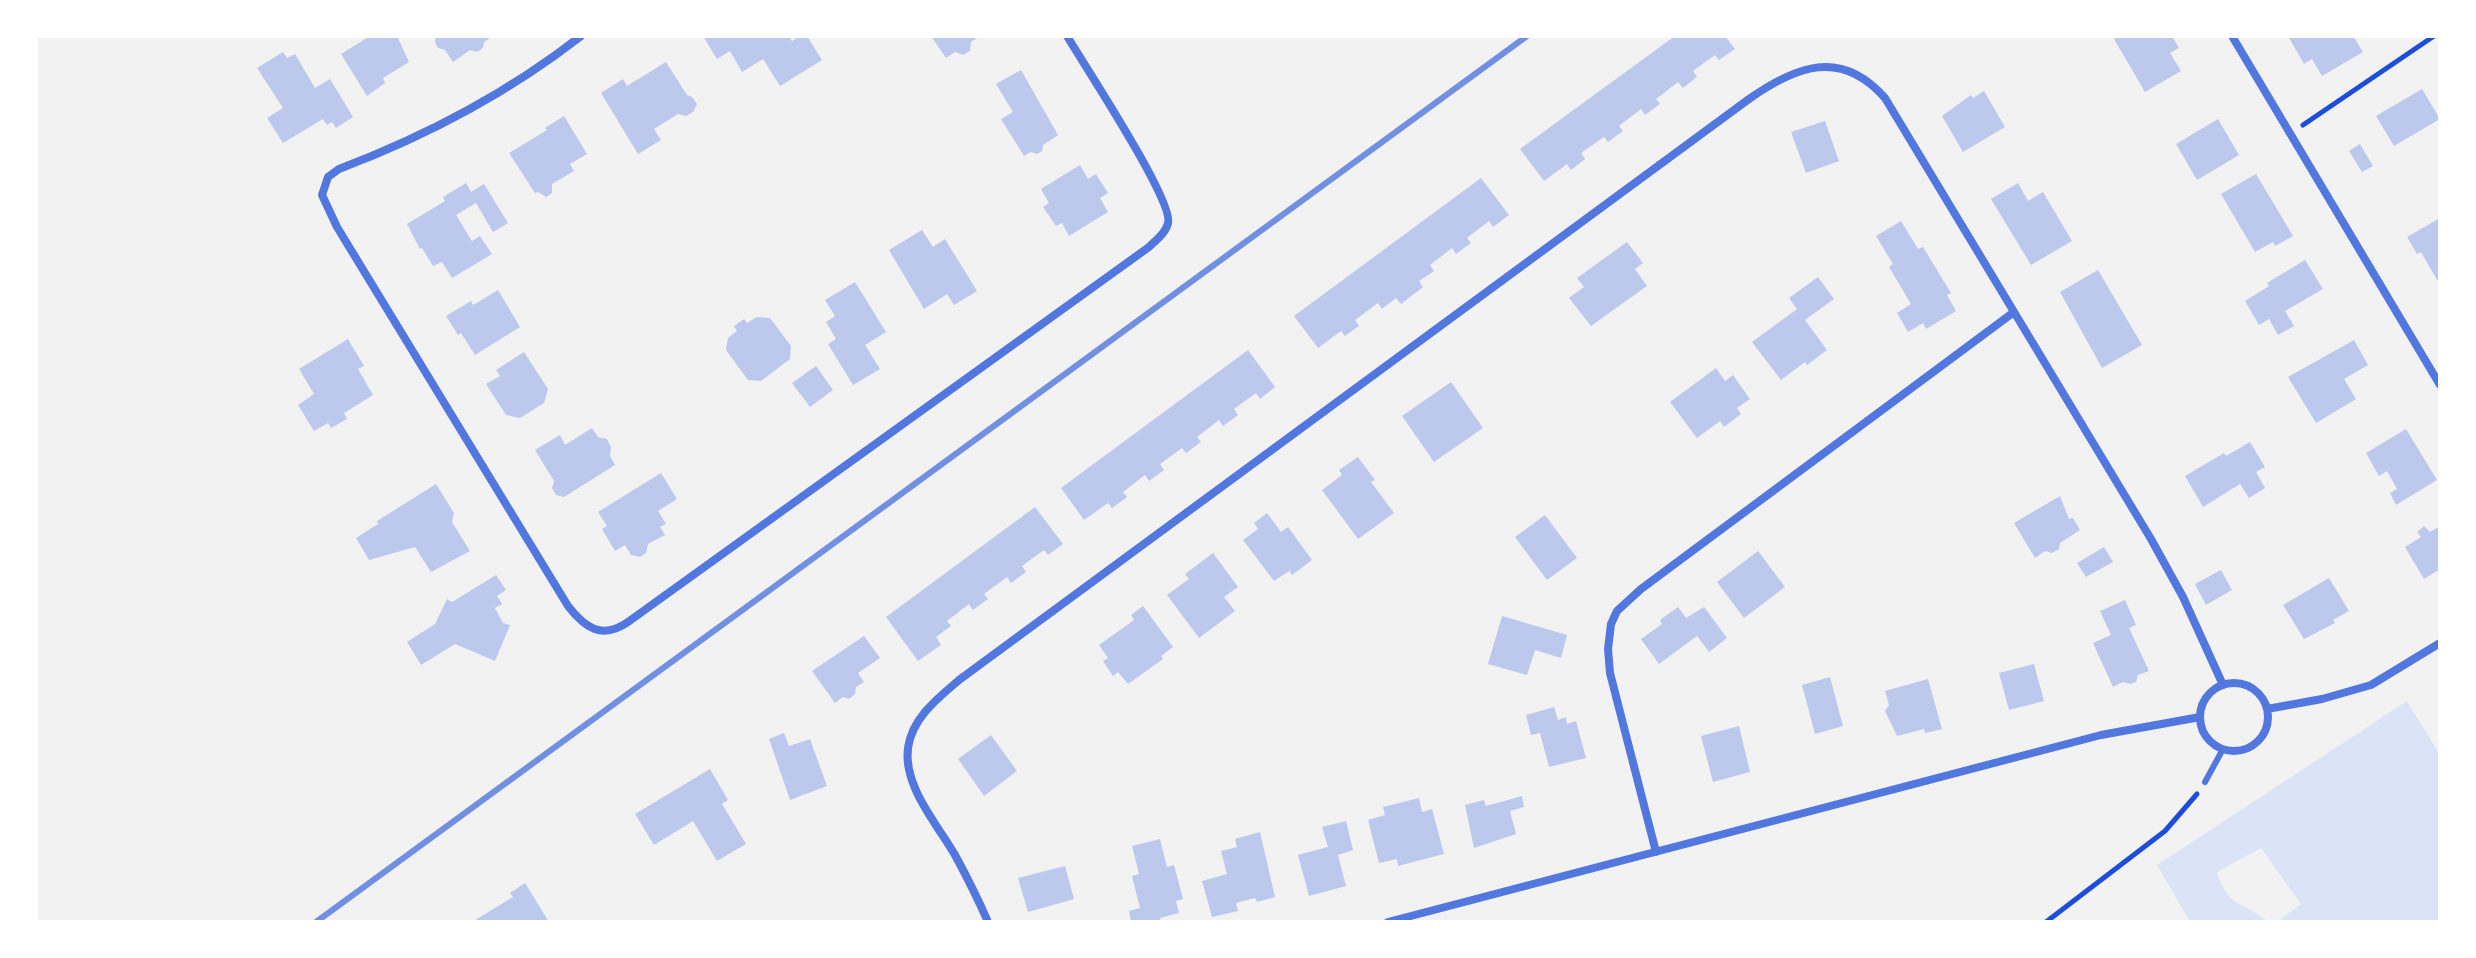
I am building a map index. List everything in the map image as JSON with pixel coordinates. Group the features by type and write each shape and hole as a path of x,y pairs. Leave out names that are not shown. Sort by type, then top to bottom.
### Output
{"street":[{"path":"581,36 494,96 421,135 339,169 328,177 322,195 337,227 560,593 579,620 596,631 621,627 1163,234 1169,223 1157,187 1067,36"},
{"path":"2232,36 2440,385"},
{"path":"988,922 968,878 914,784 908,764 908,748 923,714 959,680 1766,87 1818,66 1856,73 1874,86 1896,115 2166,566 2223,685"},
{"path":"1656,852 1610,673 1608,636 1617,611 1665,570 2014,312"},
{"path":"2267,709 2322,699 2371,685 2440,643"},
{"path":"2236,683 2248,686 2267,709 2266,726 2258,741 2240,751 2223,749 2206,737 2200,717 2206,697 2223,685 2236,683"},
{"path":"1388,922 2101,735 2200,717"}],"lane":[{"path":"2205,782 2223,749"}],"path":[{"path":"2290,133 2434,36"},
{"path":"2046,922 2165,831 2187,808 2205,782"}],"shaded area":[{"path":"2407,701 2440,755 2440,922 2277,922 2301,904 2261,848 2217,872 2232,899 2268,922 2190,922 2157,865"}],"building":[{"path":"370,36 397,36 409,62 383,78 385,83 367,96 341,54"},
{"path":"436,36 493,36 477,52 470,50 453,62 445,50 438,48"},
{"path":"703,36 789,36 792,41 807,36 822,60 780,86 763,59 742,72 730,51 717,59"},
{"path":"931,36 980,36 971,42 970,51 963,55 955,52 946,58"},
{"path":"1675,36 1725,36 1735,49 1719,60 1715,55 1693,71 1697,77 1683,88 1678,82 1656,99 1660,104 1645,115 1641,109 1619,126 1623,131 1608,142 1604,137 1581,153 1585,159 1571,170 1567,164 1544,181 1520,149"},
{"path":"2120,36 2172,36 2179,48 2170,53 2181,71 2145,92 2114,39"},
{"path":"2288,36 2353,36 2363,52 2322,76 2312,59 2304,64"},
{"path":"283,52 287,58 295,54 315,88 330,79 353,117 336,128 332,122 327,125 323,119 283,143 267,118 283,108 257,68"},
{"path":"666,62 687,95 697,104 693,112 686,116 678,114 654,129 661,140 638,154 601,93 623,79 627,86"},
{"path":"1021,70 1058,135 1043,145 1042,151 1024,156 1001,119 1013,112 996,84"},
{"path":"2422,89 2440,119 2394,146 2376,116"},
{"path":"1984,91 2005,127 1963,152 1942,116 1971,95 1973,98"},
{"path":"564,116 587,154 570,164 574,171 552,184 552,193 546,197 535,193 509,153"},
{"path":"2218,119 2239,155 2197,180 2176,144"},
{"path":"1825,121 1839,161 1806,173 1791,132"},
{"path":"2360,144 2373,166 2362,172 2349,151"},
{"path":"1080,165 1088,179 1096,174 1108,193 1100,198 1108,212 1069,236 1062,223 1056,226 1043,207 1049,203 1041,189"},
{"path":"2256,174 2293,236 2255,252 2221,194"},
{"path":"1481,178 1509,215 1493,227 1489,221 1467,238 1471,243 1456,254 1452,248 1430,265 1434,271 1419,281 1423,287 1401,304 1396,298 1382,309 1378,303 1355,320 1359,326 1345,336 1341,331 1318,348 1294,316"},
{"path":"466,183 471,192 484,184 508,223 493,232 476,203 456,215 472,241 480,236 492,254 452,278 442,262 433,266 407,224 445,201 443,197"},
{"path":"2018,183 2028,201 2043,192 2072,241 2031,265 1991,199"},
{"path":"2440,218 2440,285 2421,252 2417,254 2407,237"},
{"path":"1901,221 1918,249 1923,247 1951,293 1947,295 1956,311 1926,329 1923,323 1908,332 1897,313 1911,304 1889,267 1893,264 1876,236"},
{"path":"922,230 933,247 945,239 977,291 954,305 947,294 924,309 889,250"},
{"path":"1627,242 1643,263 1635,269 1647,286 1591,326 1569,298 1584,287 1577,278"},
{"path":"2305,260 2323,289 2285,311 2294,326 2278,335 2269,319 2259,325 2245,301 2269,286 2267,283"},
{"path":"2098,270 2142,345 2102,368 2060,292"},
{"path":"1818,277 1834,299 1805,320 1827,350 1781,380 1752,342 1797,309 1789,298"},
{"path":"855,282 886,332 865,345 880,369 853,385 828,344 836,339 826,322 835,316 825,300"},
{"path":"498,290 520,327 475,355 446,316"},
{"path":"757,317 770,318 791,346 790,359 761,381 748,380 726,350 728,338 737,331 734,326 744,319 747,323"},
{"path":"348,339 364,366 358,369 373,395 344,413 347,419 331,428 328,423 314,431 298,405 314,394 299,369"},
{"path":"2354,340 2368,365 2344,379 2356,399 2316,423 2288,377"},
{"path":"1248,350 1275,387 1260,399 1256,393 1234,409 1238,415 1223,426 1219,420 1197,437 1201,442 1186,453 1182,448 1160,464 1164,470 1149,481 1145,475 1123,492 1127,497 1112,508 1108,503 1084,520 1061,488"},
{"path":"524,352 548,389 544,403 520,418 506,415 486,384 500,376 496,370"},
{"path":"816,366 833,390 810,407 792,383"},
{"path":"1716,368 1725,381 1733,375 1750,399 1737,408 1741,414 1724,427 1720,421 1697,438 1670,402"},
{"path":"1451,382 1483,428 1434,462 1402,416"},
{"path":"592,428 598,437 607,439 615,465 564,497 556,495 552,488 554,481 535,450 560,435 565,445"},
{"path":"2406,429 2437,480 2396,505 2390,493 2397,489 2387,471 2379,476 2366,453"},
{"path":"2250,442 2265,467 2256,472 2265,488 2249,498 2240,484 2203,507 2185,476"},
{"path":"1358,457 1375,480 1371,482 1394,513 1358,539 1322,490 1342,475 1339,470"},
{"path":"661,473 677,499 658,511 666,524 660,527 665,535 648,544 646,553 640,557 631,555 625,545 615,551 602,529 607,526 598,512"},
{"path":"436,484 454,513 452,522 470,551 431,572 415,547 369,560 356,538"},
{"path":"2060,496 2069,519 2073,518 2080,530 2060,543 2059,549 2052,553 2045,551 2035,558 2014,523"},
{"path":"1035,507 1063,544 1048,555 1044,550 1022,566 1026,572 1011,583 1007,577 984,594 988,599 973,610 969,604 947,621 951,626 936,637 941,645 918,661 886,617"},
{"path":"1267,513 1281,532 1288,527 1312,560 1292,575 1289,571 1274,581 1243,540 1258,529 1254,523"},
{"path":"1545,515 1577,558 1547,580 1515,537"},
{"path":"2424,526 2430,532 2440,526 2440,569 2424,579 2405,547 2421,537 2417,532"},
{"path":"2104,547 2113,562 2086,577 2077,563"},
{"path":"1758,551 1785,587 1744,618 1717,582"},
{"path":"1213,553 1238,587 1224,597 1235,611 1199,638 1167,595 1189,579 1185,574"},
{"path":"2221,570 2232,590 2206,605 2195,584"},
{"path":"496,575 506,590 497,596 502,604 495,608 503,623 510,625 495,661 455,644 421,665 407,642 435,624 447,599 452,602"},
{"path":"2329,578 2349,611 2333,620 2335,623 2304,639 2283,605"},
{"path":"2125,600 2136,625 2129,628 2149,671 2138,675 2136,682 2123,682 2113,687 2093,643 2111,635 2100,611"},
{"path":"1143,606 1173,647 1161,656 1163,659 1128,684 1118,672 1113,676 1103,661 1108,658 1099,645 1134,620 1131,615"},
{"path":"1678,607 1686,618 1704,607 1727,638 1709,652 1697,636 1659,664 1641,639"},
{"path":"1502,616 1567,635 1561,658 1535,650 1527,675 1488,664"},
{"path":"864,636 880,658 858,673 864,682 856,687 855,694 835,703 812,671"},
{"path":"2034,664 2044,701 2009,710 1999,673"},
{"path":"1830,677 1843,726 1815,734 1802,685"},
{"path":"1928,679 1942,729 1925,733 1924,729 1897,736 1885,711 1889,705 1885,691"},
{"path":"1554,707 1558,720 1566,717 1567,724 1576,721 1586,758 1549,767 1540,733 1531,735 1526,715"},
{"path":"1739,726 1750,772 1713,782 1701,736"},
{"path":"784,733 789,746 810,739 827,786 790,800 769,739"},
{"path":"991,735 1017,771 984,796 958,759"},
{"path":"710,769 728,800 722,804 746,844 717,861 693,821 654,845 635,814"},
{"path":"1522,796 1524,807 1510,811 1516,834 1474,848 1465,805 1484,800 1486,806"},
{"path":"1419,798 1422,812 1432,809 1444,854 1398,866 1397,859 1379,863 1368,820 1385,815 1383,807"},
{"path":"1346,821 1353,850 1338,855 1346,886 1309,896 1298,855 1328,847 1322,827"},
{"path":"1260,832 1275,897 1236,903 1238,911 1212,917 1202,881 1227,874 1221,851 1237,847 1235,839"},
{"path":"1160,839 1167,867 1174,865 1183,899 1176,901 1179,913 1160,918 1161,922 1131,922 1129,911 1140,908 1132,876 1139,874 1132,846"},
{"path":"1065,866 1074,899 1028,912 1018,878"},
{"path":"525,883 549,922 472,922 513,897 510,893"}],"railway":[{"path":"316,922 1527,36"}]}
